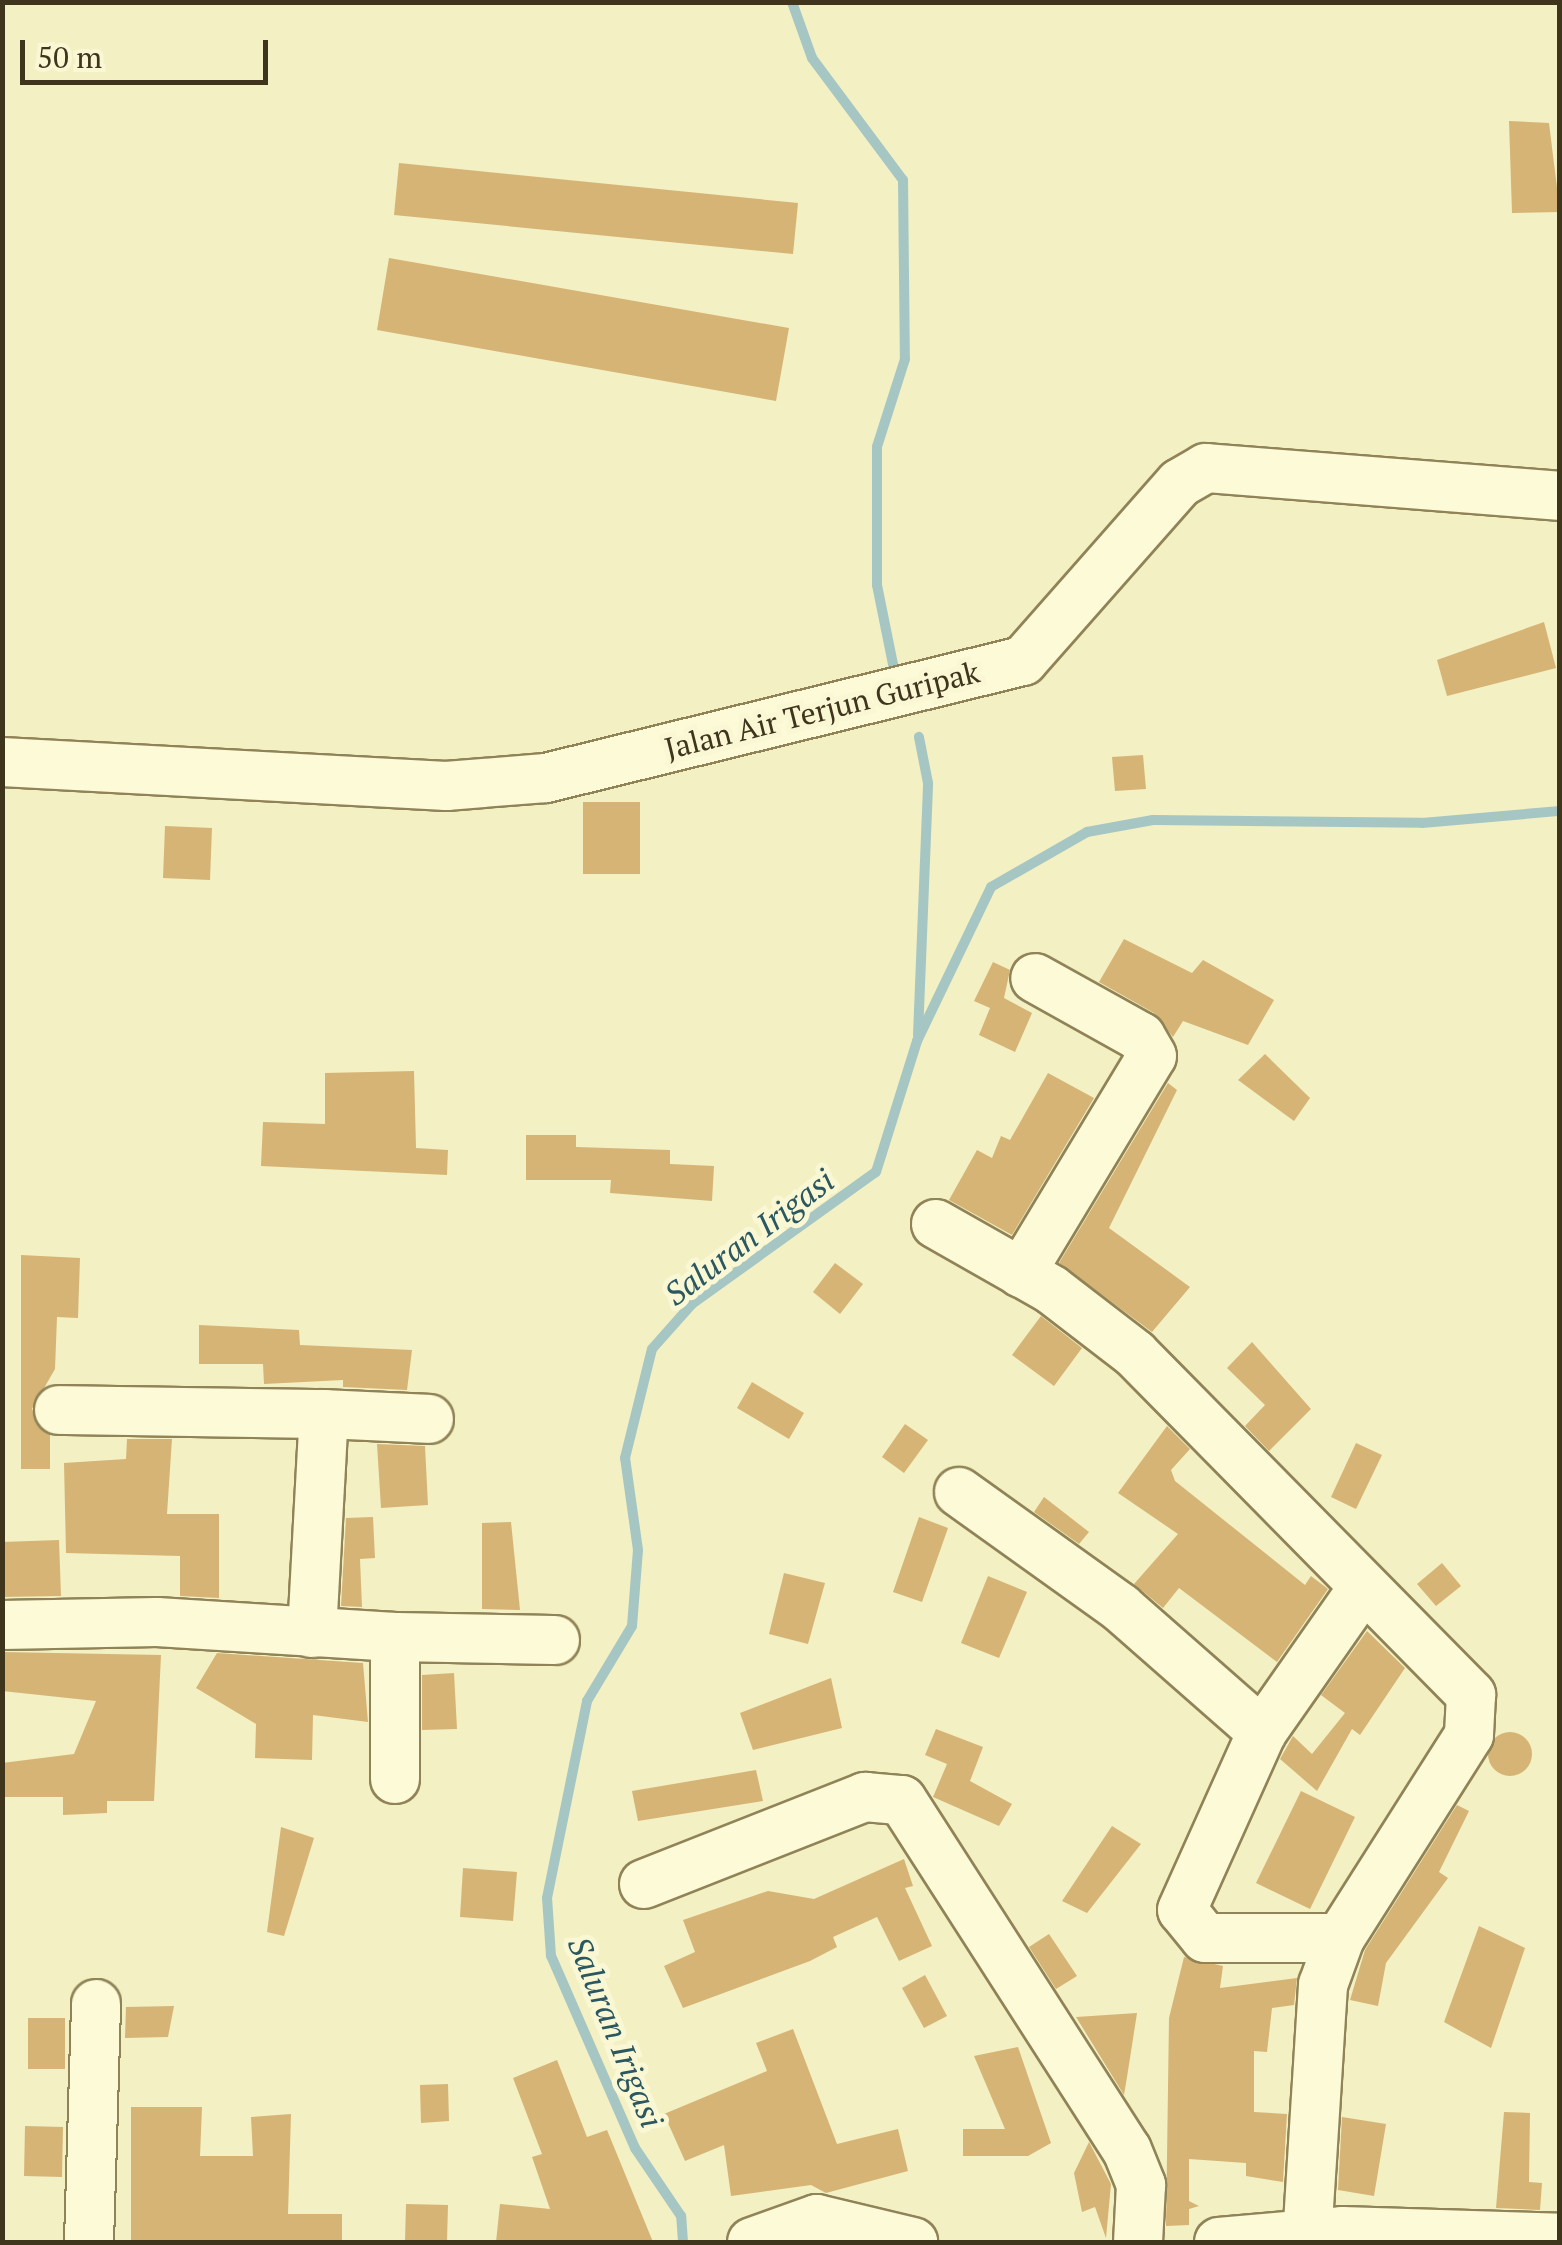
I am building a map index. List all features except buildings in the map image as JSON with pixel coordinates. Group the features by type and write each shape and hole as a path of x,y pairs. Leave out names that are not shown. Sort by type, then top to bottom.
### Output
{"street":[{"name":"Jalan Air Terjun Guripak","path":"2,762 396,784 546,778 1023,660 1180,482 1206,468 1560,496"},
{"path":"1021,1273 1152,1056 1141,1037 1035,978"},
{"path":"936,1224 1021,1273 1135,1354 1363,1588 1468,1689 1475,1716 1340,1938 1314,2035 1306,2237"},
{"path":"58,1410 428,1419"},
{"path":"312,1633 324,1414"},
{"path":"959,1492 1121,1608 1262,1732"},
{"path":"1340,1938 1210,1939 1184,1920 1184,1900 1262,1732 1363,1588"},
{"path":"2,1625 157,1622 395,1637 555,1640"},
{"path":"395,1637 396,1779"},
{"path":"644,1884 865,1797 902,1800 1136,2167 1138,2242"},
{"path":"89,2242 96,2004"},
{"path":"753,2242 829,2218 913,2242"},
{"path":"1220,2242 1306,2237 1512,2241 1560,2238"}],"waterway":[{"path":"792,2 812,58 903,180 905,359 877,447 877,585 896,679"},
{"path":"918,1035 928,783 919,737"},
{"name":"Saluran Irigasi","path":"683,2242 681,2216 635,2148 551,1956 547,1898 587,1701 632,1626 638,1550 625,1458 652,1349 692,1304 876,1172 917,1041 991,887 1087,832 1153,820 1422,823 1560,811"}]}
